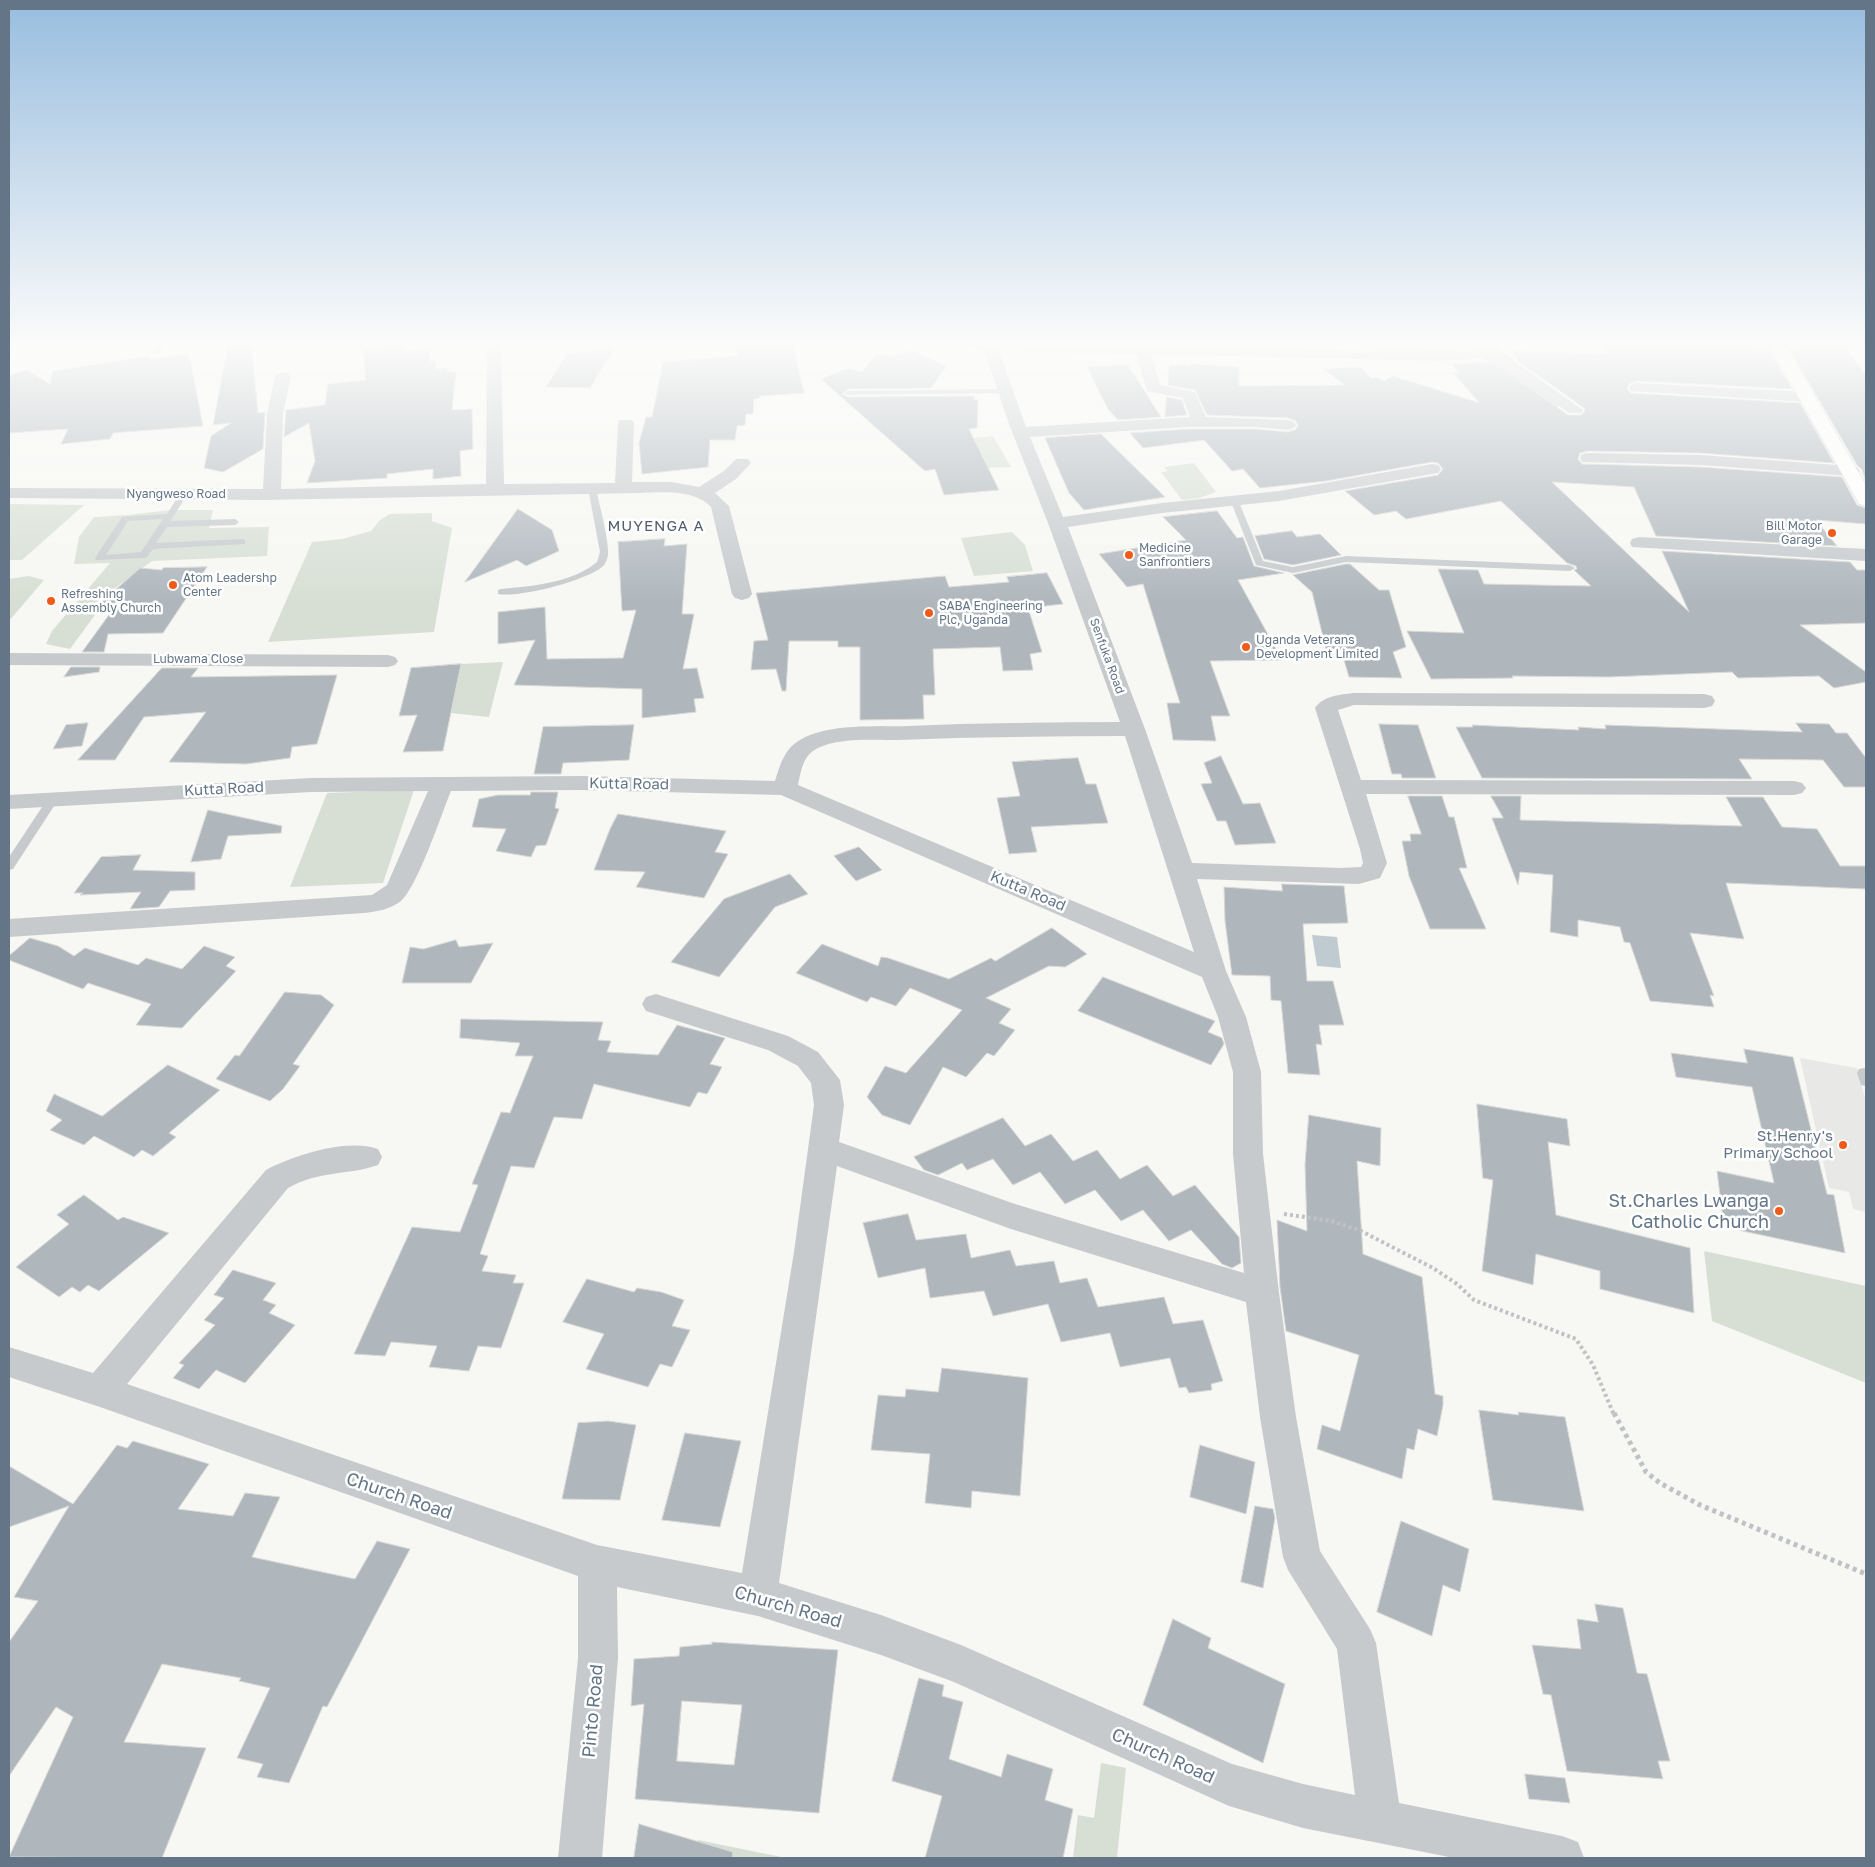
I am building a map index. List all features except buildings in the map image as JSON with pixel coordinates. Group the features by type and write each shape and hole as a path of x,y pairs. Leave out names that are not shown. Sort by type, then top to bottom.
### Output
{"street":[{"path":"272,494 274,429"},
{"path":"495,429 495,488"},
{"path":"626,429 623,488 676,489 702,493 716,500 720,506 742,594"},
{"name":"Senfuka Road","path":"1020,429 1057,522 1134,729 1182,871 1213,971 1232,1017 1247,1072 1248,1154 1262,1293 1278,1417 1302,1557 1356,1643 1380,1821"},
{"path":"1021,432 1094,429"},
{"path":"1827,429 1866,500"},
{"path":"1588,458 1700,460 1851,471"},
{"path":"702,493 730,475 742,463"},
{"path":"1057,522 1139,510 1235,502 1309,492 1432,468"},
{"name":"Nyangweso Road","path":"9,493 272,494 495,488 623,488"},
{"path":"1639,543 1866,555"},
{"name":"Lubwama Close","path":"9,659 388,661"},
{"path":"1182,871 1340,876 1359,876 1371,872 1375,863 1372,849 1326,708 1336,702 1354,699 1704,700"},
{"path":"785,788 793,759 799,751 810,743 824,739 864,734 1134,729"},
{"path":"9,928 354,906 384,901 392,897 399,887 443,783"},
{"name":"Kutta Road","path":"9,802 311,785 581,783 785,788 1213,971"},
{"path":"1352,787 1794,788"},
{"path":"656,1004 778,1043 808,1059 825,1080 829,1105 824,1149 758,1596"},
{"path":"824,1149 1011,1216 1262,1293"},
{"path":"100,1391 276,1179 292,1170 313,1163 367,1157"},
{"name":"Church Road","path":"9,1362 100,1391 597,1564 758,1596 881,1635 961,1665 1229,1785 1303,1806 1380,1821 1444,1846 1562,1858"},
{"name":"Pinto Road","path":"580,1858 598,1658 597,1564"}],"lane":[{"path":"501,592 536,589 560,582 601,563 604,552 592,488"},
{"path":"184,494 167,520 150,546 144,556 99,558 125,519 167,520 235,522"},
{"path":"1235,502 1260,563 1293,570 1346,559 1570,568"},
{"path":"150,546 242,542"},
{"path":"9,866 52,800"}],"path":[{"path":"1253,1211 1332,1221 1361,1230 1441,1273 1474,1300 1576,1339 1593,1365 1614,1414 1646,1472 1700,1505 1866,1574"}],"shaded area":[{"path":"993,436 1011,467 987,468 946,441"},
{"path":"1194,463 1216,492 1200,498 1182,500 1161,472 1168,471 1164,467"},
{"path":"9,504 84,505 22,560 9,560"},
{"path":"170,510 213,510 209,528 269,527 267,556 152,561 89,607 95,615 70,649 46,644 52,631 110,563 74,564 79,537 94,517"},
{"path":"432,513 432,521 452,528 434,632 268,642 312,542 342,539 371,531 380,520 390,514"},
{"path":"1012,532 1025,545 1033,571 974,576 961,538"},
{"path":"29,576 44,580 9,621 9,579"},
{"path":"503,662 489,717 451,713 461,664"},
{"path":"414,790 383,883 290,887 327,793"},
{"path":"1312,935 1337,937 1341,968 1317,966"},
{"name":"St.Henry's Primary School","path":"1800,1058 1857,1068 1866,1102 1866,1212 1853,1209 1849,1192 1829,1188"},
{"path":"1704,1251 1866,1286 1866,1383 1712,1321"},
{"path":"1101,1763 1126,1768 1117,1858 1073,1858 1078,1815 1094,1818"},
{"path":"698,1840 786,1858 692,1858"}],"place":[{"name":"Bill Motor Garage","path":"1832,533"},
{"name":"Medicine Sanfrontiers","path":"1129,555"},
{"name":"Atom Leadershp Center","path":"173,585"},
{"name":"Refreshing Assembly Church","path":"51,601"},
{"name":"SABA Engineering Plc, Uganda","path":"929,613"},
{"name":"Uganda Veterans Development Limited","path":"1246,647"},
{"name":"St.Henry's Primary School","path":"1843,1145"},
{"name":"St.Charles Lwanga Catholic Church","path":"1779,1211"}],"district":[{"name":"MUYENGA A","path":"656,526"}]}
